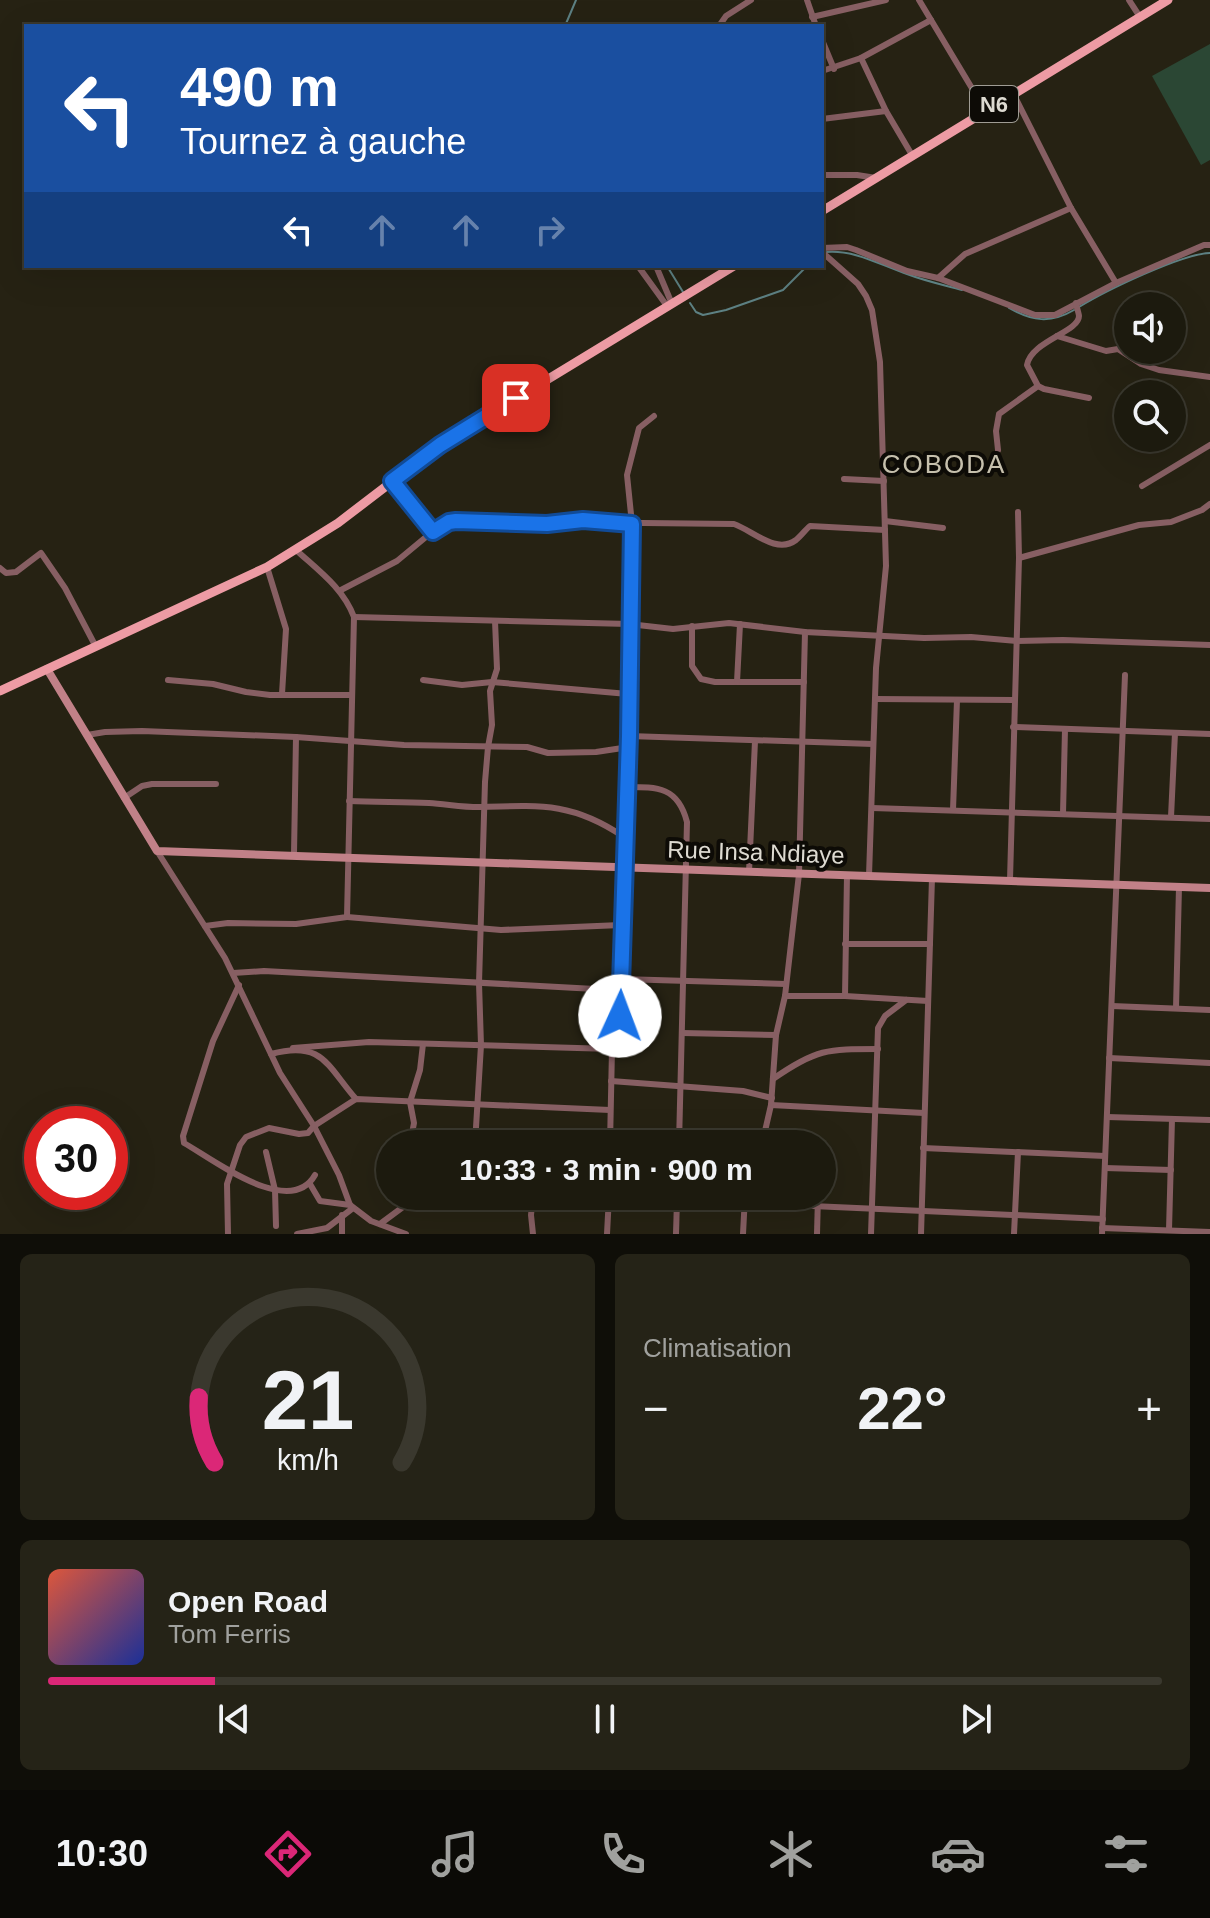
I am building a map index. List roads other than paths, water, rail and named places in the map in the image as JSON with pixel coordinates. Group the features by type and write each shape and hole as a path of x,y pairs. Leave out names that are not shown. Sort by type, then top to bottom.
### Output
{"main road":[{"name":"N6","path":"824,210 1168,0"},
{"path":"0,691 267,567 338,523 440,445 731,268"},
{"path":"47,669 157,851"},
{"name":"Rue Insa Ndiaye","path":"157,851 1210,888"}],"street":[{"path":"807,0 815,24"},
{"path":"812,17 886,0"},
{"path":"919,0 985,110"},
{"path":"1129,0 1140,17"},
{"path":"720,24 747,1"},
{"path":"824,71 861,58 931,20"},
{"path":"824,45 834,69"},
{"path":"861,58 886,111 912,155"},
{"path":"1013,93 1071,208 1116,283"},
{"path":"824,119 886,111"},
{"path":"824,175 876,178"},
{"path":"938,278 965,254 1071,208"},
{"path":"824,250 847,247 907,271 1000,299 1035,315 1055,315 1116,283 1210,245"},
{"path":"824,252 858,284 872,310 880,362 885,579 875,699 869,876"},
{"path":"640,268 670,305"},
{"path":"657,268 670,305"},
{"path":"1076,303 1080,315 1077,323 1040,346 1028,358 1027,365 1038,386 1089,398"},
{"path":"1057,336 1106,351 1118,349 1141,364 1159,370 1210,377"},
{"path":"998,450 996,431 999,414 1038,386"},
{"path":"610,1130 612,1049 621,1007 621,925 629,747 632,524 627,468 640,425 654,416"},
{"path":"1142,486 1210,445"},
{"path":"844,479 884,481"},
{"path":"392,481 433,532"},
{"path":"1019,558 1139,525 1171,522 1210,504"},
{"path":"1010,880 1018,512"},
{"path":"341,590 397,561 433,532 456,521 547,524 583,520 632,524 680,521 734,524 756,536 786,545 794,542 810,526 885,530"},
{"path":"885,521 943,528"},
{"path":"296,550 341,590 354,617 347,917"},
{"path":"0,568 6,573 16,572 41,553 65,588 96,647"},
{"path":"267,567 286,629 282,694"},
{"path":"354,617 629,624 673,629 717,623 805,632 1210,645"},
{"path":"476,1130 481,1045 479,983 485,807 492,725 492,682 497,669 495,621"},
{"path":"737,682 740,624"},
{"path":"692,626 692,666 701,679 804,682"},
{"path":"765,1130 799,874 805,632"},
{"path":"1125,675 1102,1231 1210,1232"},
{"path":"168,680 213,684 246,692 351,695"},
{"path":"423,680 462,685 492,682 628,694"},
{"path":"875,699 1014,700"},
{"path":"953,810 957,700"},
{"path":"1013,727 1210,734"},
{"path":"1063,814 1065,729"},
{"path":"87,735 142,731 296,737 404,745 527,747 548,753 596,752 629,747"},
{"path":"1171,817 1175,733"},
{"path":"629,736 873,744"},
{"path":"294,854 296,737"},
{"path":"749,872 755,741"},
{"path":"124,798 142,786 152,784 216,784"},
{"path":"627,787 662,789 677,799 684,809 687,822 680,1130"},
{"path":"349,801 485,807 514,804 583,813 602,821 624,837"},
{"path":"872,808 1210,819"},
{"path":"157,851 233,973 280,1073 314,1126 339,1175 351,1207"},
{"path":"845,996 847,875"},
{"path":"921,1234 932,878"},
{"path":"1176,1008 1179,887"},
{"path":"205,926 228,923 296,924 347,917 531,930 621,925"},
{"path":"845,944 930,944"},
{"path":"233,973 264,971 595,989 621,979 786,984"},
{"path":"239,985 213,1041 183,1136 184,1143 231,1172 275,1190 298,1191 310,1184 315,1175"},
{"path":"785,996 928,1001"},
{"path":"871,1234 878,1028 885,1016 906,1000"},
{"path":"1112,1006 1210,1010"},
{"path":"682,1033 776,1035"},
{"path":"271,1054 293,1048 369,1042 612,1049"},
{"path":"413,1130 410,1102 420,1070 423,1044"},
{"path":"293,1048 322,1058 356,1099"},
{"path":"773,1079 802,1059 820,1052 878,1049"},
{"path":"1109,1058 1210,1063"},
{"path":"611,1081 743,1091 771,1101 924,1113"},
{"path":"228,1234 227,1184 240,1145 246,1137 269,1128 308,1133 356,1099 610,1110"},
{"path":"1107,1117 1210,1120"},
{"path":"1169,1230 1172,1119"},
{"path":"923,1148 1105,1156"},
{"path":"266,1152 275,1190 276,1226"},
{"path":"1014,1234 1018,1152"},
{"path":"1105,1168 1171,1170"},
{"path":"310,1184 320,1201 351,1207 363,1217 406,1234"},
{"path":"297,1234 327,1228 351,1207"},
{"path":"836,1207 1103,1219"},
{"path":"380,1224 399,1210"},
{"path":"533,1210 533,1234"},
{"path":"607,1234 608,1210"},
{"path":"676,1234 677,1210"},
{"path":"743,1234 744,1210"},
{"path":"817,1234 818,1210"},
{"path":"342,1215 342,1234"}],"waterway":[{"path":"566,24 576,0"},
{"path":"827,252 858,256 962,290"},
{"path":"1079,307 1163,266 1210,253"},
{"path":"668,268 683,292"},
{"path":"690,303 696,312 703,315 726,310 783,290 805,268"},
{"path":"1009,308 1041,319 1074,310"}],"district":[{"name":"COBODA","path":"944,464"}]}
